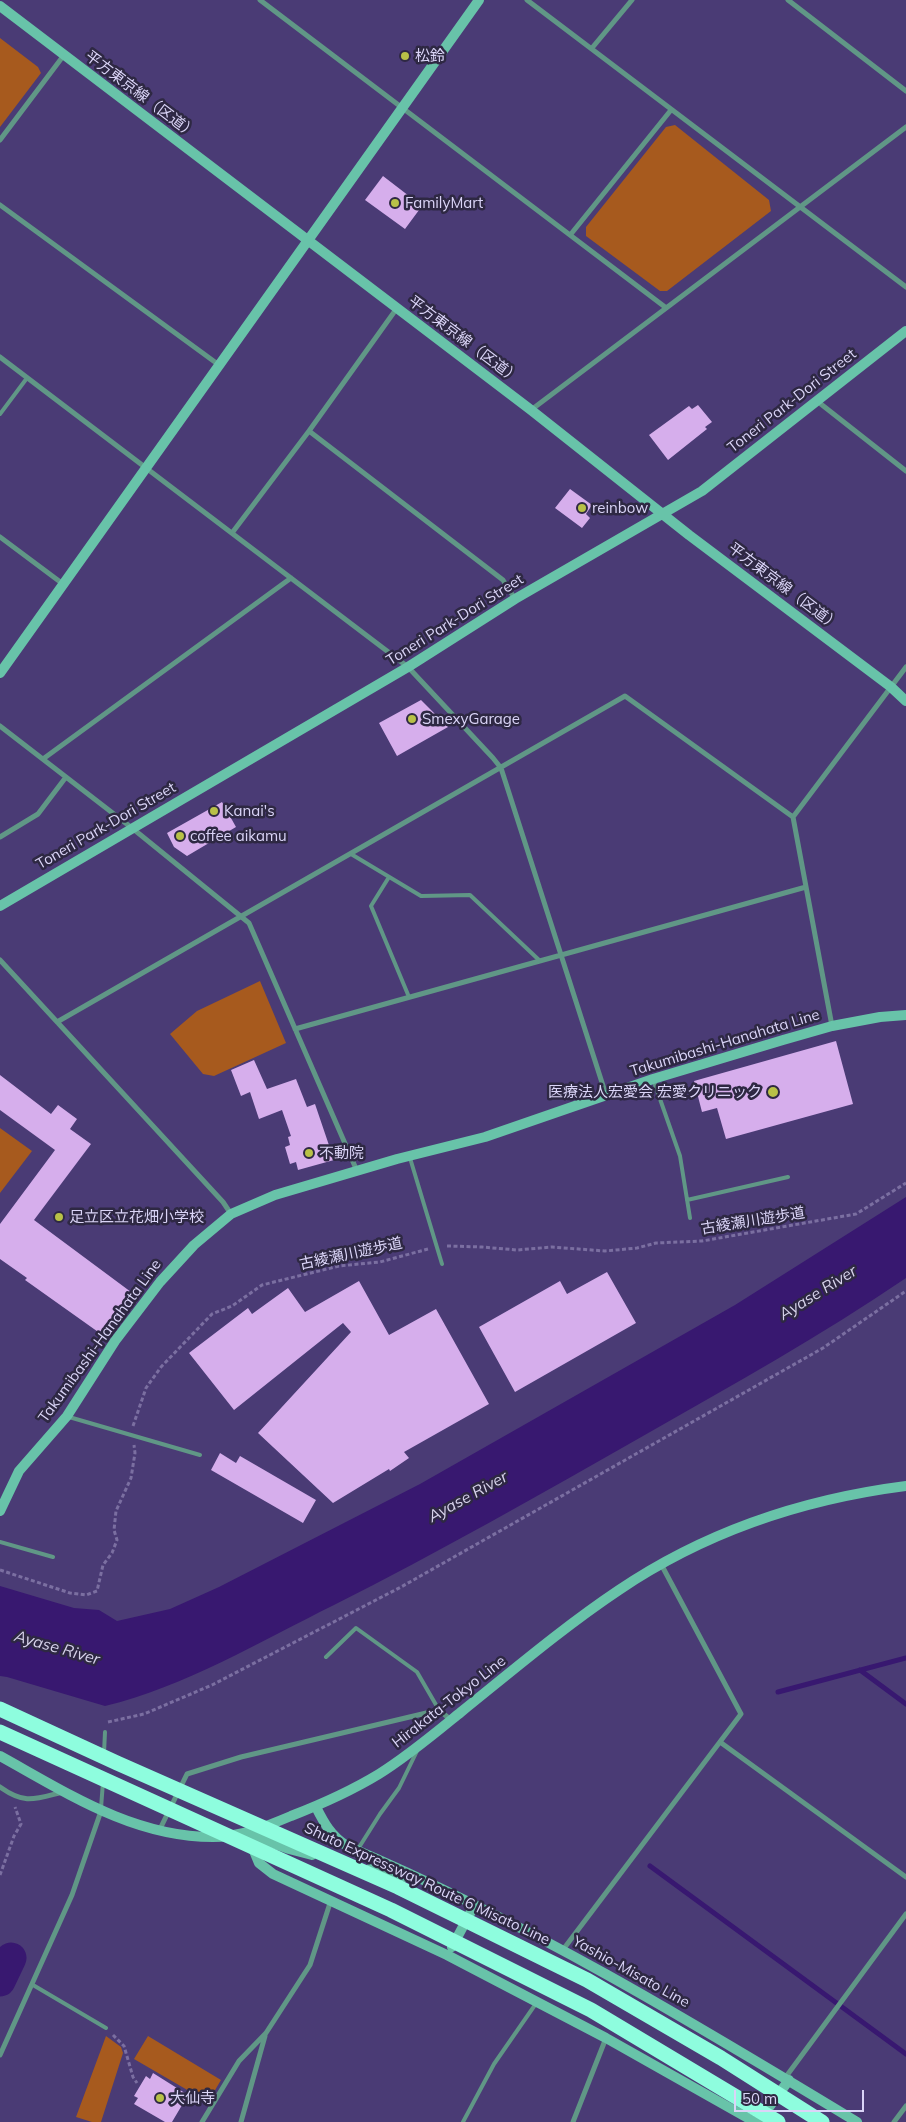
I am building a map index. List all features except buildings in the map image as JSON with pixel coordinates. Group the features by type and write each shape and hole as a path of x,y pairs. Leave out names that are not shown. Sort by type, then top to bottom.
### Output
{"highway":[{"name":"Shuto Expressway Route 6 Misato Line","path":"0,1709 398,1888 587,1980 721,2058 822,2122"},
{"path":"0,1732 391,1910 582,2006 707,2078 778,2122"}],"main road":[{"path":"0,673 479,0"},
{"name":"平方東京線（区道）","path":"3,5 64,55 531,410 689,535 891,687 906,701"},
{"name":"Toneri Park-Dori Street","path":"0,906 408,668 515,599 702,491 906,331"},
{"name":"Takumibashi-Hanahata Line","path":"0,1511 19,1471 67,1416 115,1341 160,1282 194,1245 231,1214 276,1195 409,1156 485,1137 653,1079 832,1026 880,1017 906,1015"},
{"name":"Hirakata-Tokyo Line","path":"0,1756 64,1792 130,1823 180,1835 214,1838 247,1834 316,1807 380,1774 618,1590 661,1564 699,1544 742,1526 809,1504 858,1492 906,1486"},
{"name":"Yashio-Misato Line","path":"316,1807 326,1828 335,1839 474,1906 627,1986 857,2122"},
{"path":"247,1834 289,1849 425,1882"},
{"path":"247,1834 259,1863 265,1868 447,1955 606,2038 756,2122 787,2079"},
{"path":"447,1955 474,1906"}],"street":[{"path":"260,0 404,107 665,307"},
{"path":"527,0 906,287"},
{"path":"592,48 632,0"},
{"path":"788,0 906,91"},
{"path":"0,140 64,55"},
{"path":"571,234 671,110"},
{"path":"531,410 906,127"},
{"path":"0,205 218,365"},
{"path":"232,533 309,431 397,308"},
{"path":"0,357 408,668 494,758 501,768 606,1095"},
{"path":"816,401 906,471"},
{"path":"309,431 503,580 515,599"},
{"path":"0,537 63,584"},
{"path":"43,759 291,578"},
{"path":"793,817 906,667"},
{"path":"57,1022 626,696 793,817 832,1026"},
{"path":"0,726 132,828 249,923 357,1172"},
{"path":"0,837 38,814 66,777"},
{"path":"295,1029 806,887"},
{"path":"0,960 223,1202 231,1214"},
{"path":"562,1951 741,1714 661,1564"},
{"path":"159,1831 187,1774 241,1757 439,1710 452,1720"},
{"path":"720,1742 906,1877"},
{"path":"0,1787 10,1794 33,1800 64,1792"},
{"path":"0,2055 72,1895 101,1811"},
{"path":"202,2122 239,2061 266,2033 310,1964 331,1900"},
{"path":"787,2079 906,1914"},
{"path":"241,2122 266,2033"},
{"path":"574,2122 606,2038"},
{"path":"894,2122 906,2106"}],"lane":[{"path":"0,414 27,378"},
{"path":"351,854 422,896 470,895 538,960"},
{"path":"389,877 371,906 409,997"},
{"path":"653,1079 680,1156 690,1218"},
{"path":"409,1156 442,1264"},
{"path":"687,1200 788,1177"},
{"path":"67,1416 200,1455"},
{"path":"0,1542 53,1557"},
{"path":"326,1657 356,1628 417,1672 439,1710"},
{"path":"104,1762 105,1732"},
{"path":"357,1850 399,1788 421,1744"},
{"path":"101,1811 103,1772"},
{"path":"33,1985 108,2030"},
{"path":"463,2122 494,2064 537,2002"}],"path":[{"name":"古綾瀬川遊歩道","path":"0,1570 70,1593 86,1595 97,1590 104,1565 112,1553 116,1540 114,1530 116,1511 131,1478 135,1452 132,1428 146,1388 177,1348 212,1314 232,1306 262,1285 339,1266 380,1262 403,1254 436,1248 482,1247 517,1250 552,1248 605,1251 637,1248 656,1243 702,1241 856,1214 906,1183"},
{"path":"105,1732 106,1722 144,1714 212,1685 401,1587 823,1348 906,1291"},
{"path":"0,1876 14,1836 21,1824 10,1794"},
{"path":"108,2030 124,2046 133,2077 137,2083"}],"shaded area":[{"path":"0,38 38,67 41,73 0,127"},
{"path":"675,125 769,200 771,211 667,291 660,291 586,236 586,227 666,127"},
{"path":"260,981 286,1043 214,1076 203,1074 170,1034 197,1011"},
{"path":"0,1128 32,1151 0,1193"},
{"path":"106,2036 121,2047 123,2053 101,2122 92,2122 76,2117"},
{"path":"148,2036 221,2080 208,2102 134,2059"}],"water":[{"name":"Ayase River","path":"906,1197 906,1278 842,1320 743,1379 528,1501 373,1585 222,1662 135,1698 105,1706 0,1676 0,1586 74,1608 99,1610 117,1621 170,1609 219,1587 420,1484 735,1305"}],"waterway":[{"path":"778,1692 906,1658"},
{"path":"860,1670 906,1704"},
{"path":"650,1866 906,2054"},
{"path":"0,1981 11,1958"}],"place":[{"name":"松鈴","path":"405,56"},
{"name":"FamilyMart","path":"395,203"},
{"name":"reinbow","path":"582,508"},
{"name":"SmexyGarage","path":"412,719"},
{"name":"Kanai's","path":"214,811"},
{"name":"coffee aikamu","path":"180,836"},
{"name":"医療法人宏愛会 宏愛クリニック","path":"773,1092"},
{"name":"不動院","path":"309,1153"},
{"name":"足立区立花畑小学校","path":"59,1217"},
{"name":"大仙寺","path":"160,2098"}]}
